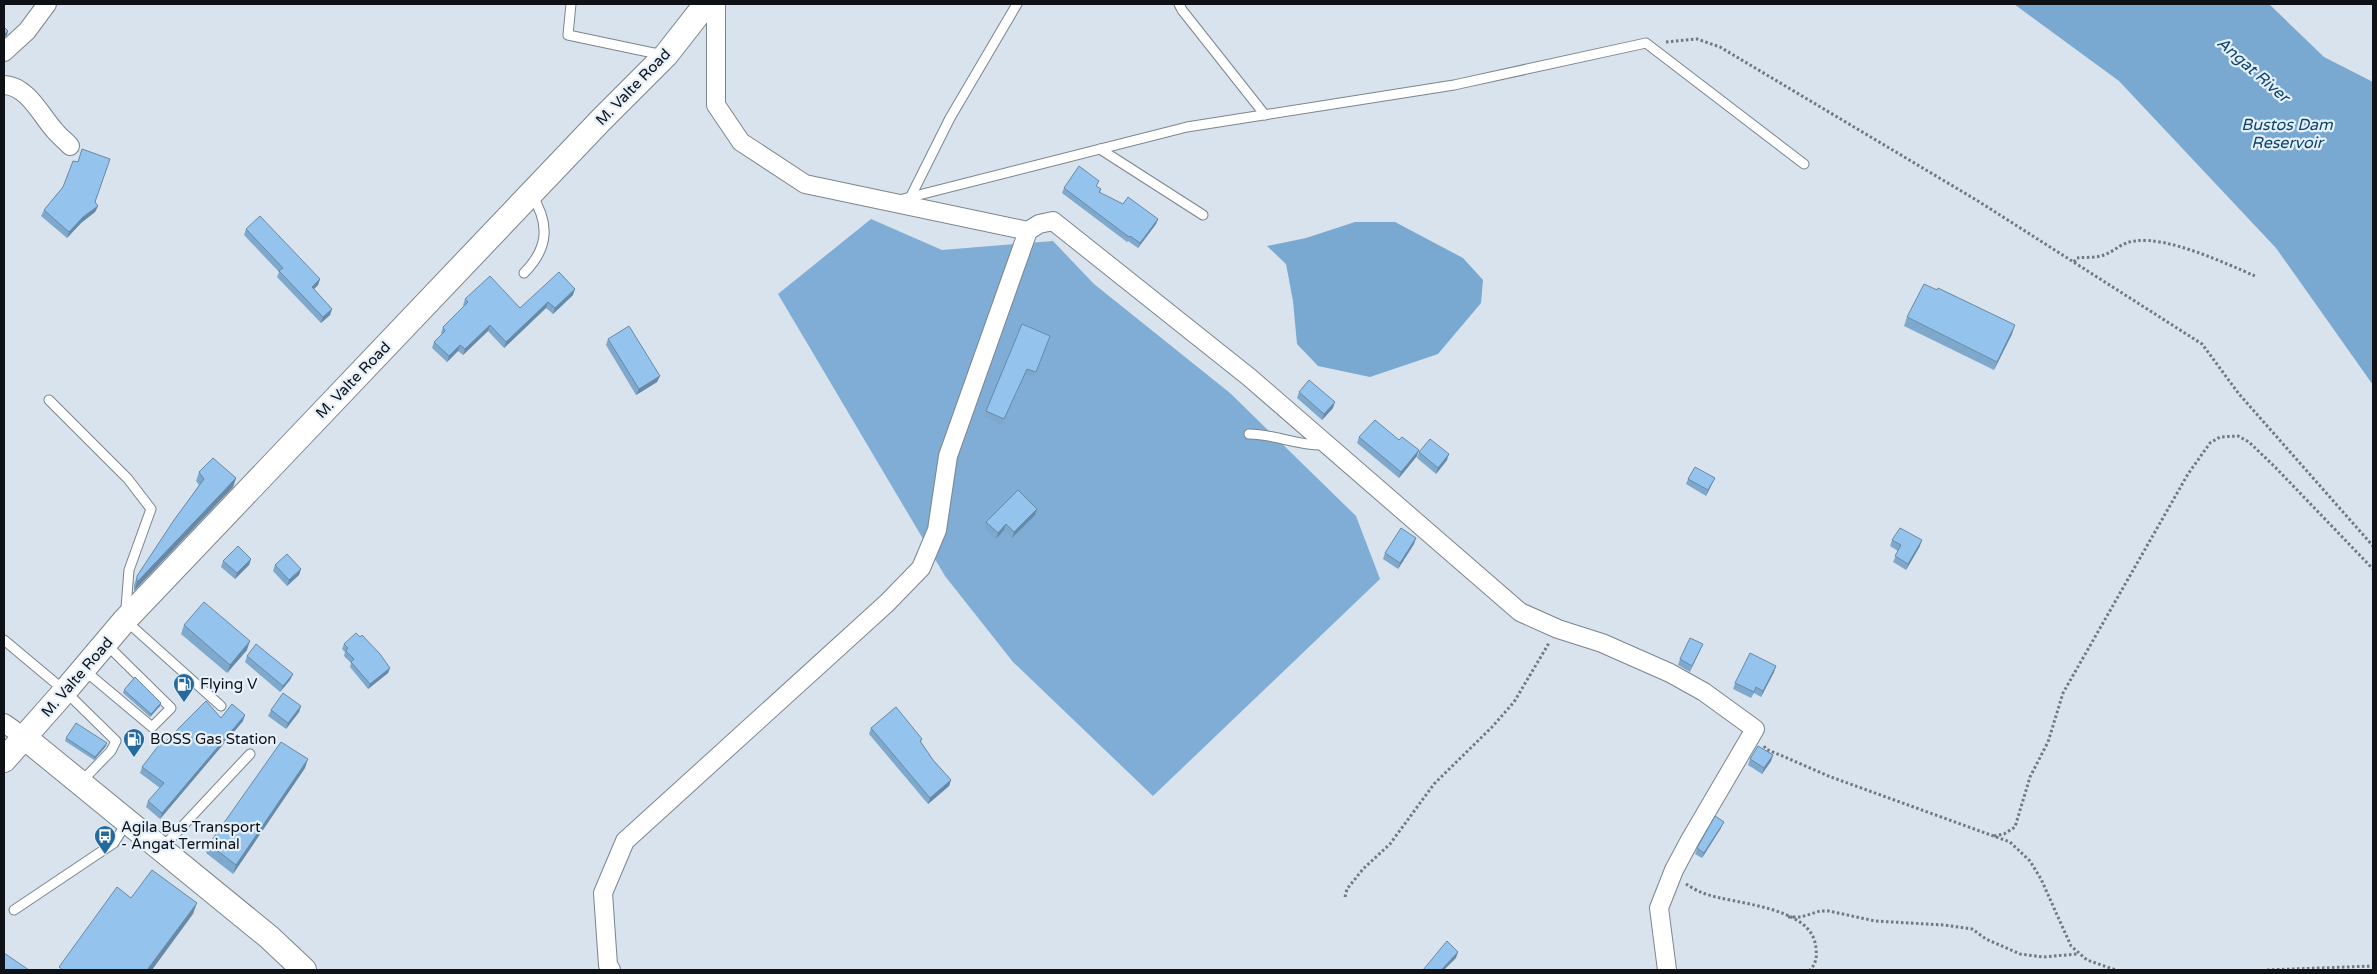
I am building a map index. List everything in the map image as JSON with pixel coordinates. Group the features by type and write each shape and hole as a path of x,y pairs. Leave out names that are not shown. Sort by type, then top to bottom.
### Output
{"main road":[{"name":"M. Valte Road","path":"4,760 65,692 82,669 106,644 125,620 666,55 706,4"},
{"path":"24,737 269,937 304,970"}],"street":[{"path":"4,52 27,31 47,4"},
{"path":"716,4 716,105 741,142 805,184 1028,230 1039,224 1053,221 1249,377 1520,612 1558,629 1602,643 1670,674 1704,692 1756,730 1674,870 1659,908 1668,970"},
{"path":"4,85 12,85 23,92 56,133 70,146"},
{"path":"611,970 608,965 603,893 625,841 886,603 921,568 937,530 948,456 1028,230"},
{"path":"4,723 24,737"}],"lane":[{"path":"571,4 568,35 666,55"},
{"path":"911,196 950,118 1017,4"},
{"path":"1179,4 1265,115"},
{"path":"890,202 1187,128 1454,85 1646,43 1804,164"},
{"path":"1100,149 1203,214"},
{"path":"524,273 541,251 544,236 544,221 541,209 531,194"},
{"path":"49,400 128,479 151,510 129,570 125,620 221,706"},
{"path":"1249,434 1267,434 1307,444 1327,444"},
{"path":"4,640 65,692 116,741 111,751 80,783"},
{"path":"82,669 152,727 171,708 106,644"},
{"path":"161,848 250,754"},
{"path":"14,910 114,843 127,822"}],"path":[{"path":"1646,43 1697,40 1720,47 1978,201 2202,344 2239,394 2373,546"},
{"path":"2074,262 2077,258 2103,255 2123,244 2136,240 2194,251 2255,276"},
{"path":"1994,836 2012,830 2015,827 2030,777 2048,742 2063,693 2188,474 2210,444 2220,437 2238,436 2248,442 2373,568"},
{"path":"1344,897 1347,889 1363,869 1390,844 1434,784 1492,727 1514,702 1558,629"},
{"path":"1756,730 1766,749 1801,766 2010,842 2030,861 2041,879 2071,946 2077,954 2087,960 2116,970"},
{"path":"1674,870 1676,878 1702,893 1767,907 1800,922 1808,929 1816,942 1816,956 1810,970"},
{"path":"1788,917 1801,917 1820,911 1829,911 1875,921 1944,925 1972,929 1986,939 2020,954 2043,957 2077,954"},
{"path":"2267,970 2373,966"}],"shaded area":[{"path":"871,219 942,250 1053,241 1094,284 1230,393 1356,516 1380,579 1153,796 1013,662 945,576 778,294"}],"water":[{"name":"Bustos Dam Reservoir","path":"2014,4 2269,4 2324,57 2373,82 2373,385 2276,248 2119,81"},
{"path":"1355,222 1395,222 1463,258 1483,280 1481,303 1438,354 1370,377 1318,366 1297,344 1293,301 1286,264 1267,246 1306,238"}],"building":[{"path":"4,27 8,31 4,35"},
{"path":"82,149 110,159 95,202 98,206 83,217 69,232 44,210 63,187 73,161 78,162"},
{"path":"1079,166 1099,181 1096,186 1101,189 1099,192 1123,204 1128,197 1158,219 1140,243 1129,237 1064,188"},
{"path":"260,216 320,279 312,287 332,309 323,317 279,271 283,268 246,229"},
{"path":"559,272 575,289 555,308 548,302 506,342 490,325 465,349 460,345 449,356 434,342 445,331 443,327 468,302 465,299 490,276 520,308"},
{"path":"1924,284 1937,290 1938,288 2015,325 1997,362 1907,317"},
{"path":"1022,324 1050,336 1036,372 1027,369 1004,419 986,411"},
{"path":"629,326 660,376 639,389 608,339"},
{"path":"1309,380 1335,402 1324,414 1299,392"},
{"path":"1375,420 1399,440 1402,437 1419,450 1401,472 1359,437"},
{"path":"1430,439 1449,454 1438,468 1419,452"},
{"path":"213,458 236,478 137,582 137,576 204,479 199,472"},
{"path":"1695,467 1715,478 1708,490 1688,479"},
{"path":"1018,490 1037,509 1014,532 1006,524 998,533 986,522"},
{"path":"1401,528 1416,538 1400,563 1385,553"},
{"path":"1900,528 1922,540 1908,564 1895,556 1901,545 1892,540"},
{"path":"238,546 251,559 237,573 223,561"},
{"path":"287,554 301,569 289,580 275,565"},
{"path":"204,602 250,641 230,665 184,625"},
{"path":"356,633 360,637 362,635 390,668 370,684 351,662 354,659 346,651 348,648 344,644"},
{"path":"1690,638 1703,644 1692,666 1680,659"},
{"path":"256,644 293,674 283,686 247,656"},
{"path":"1750,653 1776,666 1763,691 1756,687 1754,692 1735,683"},
{"path":"135,677 161,703 151,714 124,690"},
{"path":"283,693 301,706 288,723 271,710"},
{"path":"206,701 221,718 232,704 245,715 162,813 148,801 164,783 142,767 162,741 164,743"},
{"path":"896,707 922,739 920,741 933,760 951,780 930,798 871,728"},
{"path":"76,723 107,743 95,757 66,738"},
{"path":"281,742 308,759 236,865 209,844"},
{"path":"1758,746 1773,755 1764,768 1750,759"},
{"path":"1715,816 1724,822 1704,853 1697,848"},
{"path":"152,870 197,903 147,970 63,970 59,967 117,887 131,898"},
{"path":"1447,941 1458,952 1441,970 1423,970"},
{"path":"4,953 29,970 4,970"}],"place":[{"name":"Flying V","path":"184,703"},
{"name":"BOSS Gas Station","path":"134,758"},
{"name":"Agila Bus Transport - Angat Terminal","path":"105,855"}],"water label":[{"name":"Angat River","path":"2253,70"}]}
